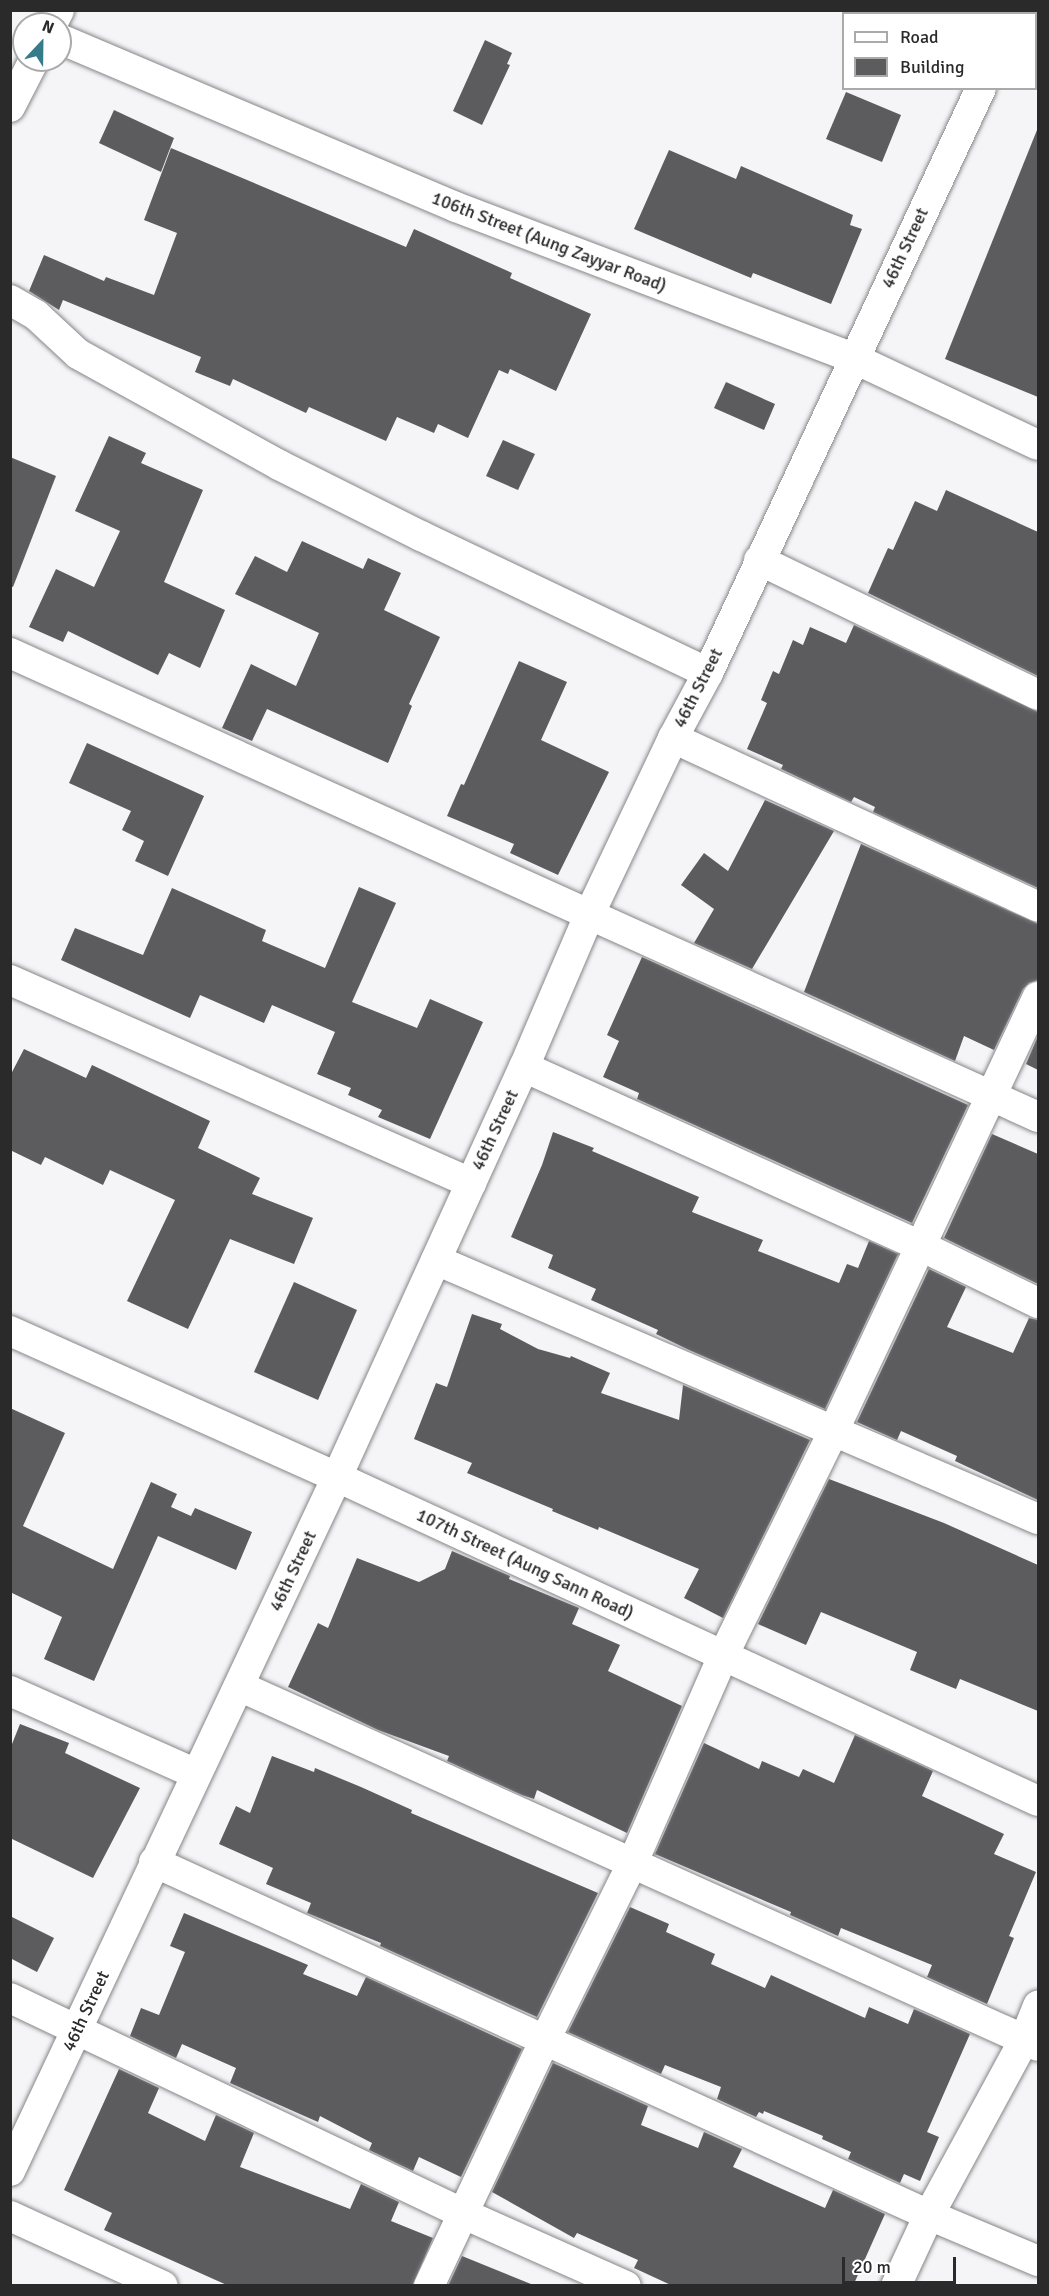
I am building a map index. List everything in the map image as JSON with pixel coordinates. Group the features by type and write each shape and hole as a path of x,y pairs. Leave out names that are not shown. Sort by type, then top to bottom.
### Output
{"street":[{"name":"106th Street (Aung Zayyar Road)","path":"72,44 456,207 853,358 1038,445"},
{"path":"10,107 28,72"},
{"name":"46th Street","path":"10,2171 337,1477 525,1067 590,913 673,738 708,673 853,358 980,90"},
{"path":"10,300 36,315 78,354 279,465 421,536 708,673"},
{"path":"759,560 1038,695"},
{"path":"10,652 1038,1117"},
{"path":"673,738 1038,907"},
{"path":"10,980 471,1183"},
{"path":"429,2286 545,2040 633,1862 723,1656 994,1097 1038,996"},
{"path":"525,1067 921,1246 1038,1303"},
{"path":"436,1260 1038,1519"},
{"name":"107th Street (Aung Sann Road)","path":"10,1331 337,1477 1038,1801"},
{"path":"239,1686 1032,2042"},
{"path":"10,1691 196,1774"},
{"path":"154,1862 929,2215 1038,2262"},
{"path":"10,1998 76,2032 464,2214 626,2286"},
{"path":"896,2286 929,2215 1032,2042 1038,2006"},
{"path":"10,2216 163,2286"}],"building":[{"path":"485,40 512,53 507,64 510,65 482,125 453,111"},
{"path":"846,92 901,115 882,162 826,139"},
{"path":"114,110 174,138 161,172 99,143"},
{"path":"1038,130 1038,397 945,359"},
{"path":"171,148 406,247 414,229 512,273 510,278 591,314 556,391 510,369 508,374 499,370 468,438 438,424 434,433 397,417 386,441 309,407 306,413 233,379 230,386 195,372 201,357 63,300 59,310 29,291 44,255 104,281 106,277 154,295 177,233 144,220"},
{"path":"669,150 736,179 741,166 853,215 850,225 862,229 831,304 753,273 751,278 634,229"},
{"path":"726,382 775,404 764,430 714,408"},
{"path":"109,436 146,453 141,463 203,490 164,582 225,610 200,668 169,653 158,675 68,631 63,642 29,627 56,569 94,587 120,531 75,511"},
{"path":"503,440 535,454 518,490 486,476"},
{"path":"10,457 56,476 13,587 10,586"},
{"path":"946,490 1038,532 1038,676 868,593 888,548 893,550 915,501 937,511"},
{"path":"302,541 363,569 368,558 401,573 384,610 440,637 409,704 412,706 388,763 267,709 252,741 222,728 251,664 296,686 319,633 235,594 255,556 287,572"},
{"path":"854,625 1038,712 1038,888 873,812 875,807 854,797 851,802 781,769 783,765 747,749 767,703 761,700 773,671 779,674 793,640 803,645 810,627 846,643"},
{"path":"519,661 567,682 541,740 609,772 558,875 510,853 514,844 447,816 461,784 464,785"},
{"path":"87,743 204,796 168,876 135,861 144,841 122,830 131,811 69,783"},
{"path":"765,800 834,831 752,969 694,943 714,909 681,885 704,853 728,871"},
{"path":"861,844 1038,924 1038,980 1029,983 1023,989 994,1050 964,1036 955,1061 804,992"},
{"path":"359,887 396,903 352,1002 417,1028 430,999 483,1022 430,1139 378,1117 382,1110 348,1095 351,1088 317,1074 335,1032 272,1005 264,1023 200,995 190,1018 61,960 75,928 143,955 172,888 266,930 262,941 325,968"},
{"path":"642,957 968,1105 912,1223 637,1099 639,1093 603,1077 619,1041 607,1035"},
{"path":"1038,1036 1038,1070 1026,1064"},
{"path":"24,1049 86,1078 92,1065 210,1121 198,1148 260,1178 252,1194 313,1218 294,1264 230,1239 188,1329 127,1301 175,1200 110,1170 103,1185 45,1157 41,1165 10,1150 10,1076"},
{"path":"553,1132 594,1148 592,1151 699,1197 692,1212 763,1240 758,1251 839,1283 847,1264 858,1268 869,1241 898,1254 825,1409 689,1350 656,1334 658,1330 591,1300 596,1289 548,1268 553,1255 511,1237 542,1165"},
{"path":"992,1134 1038,1154 1038,1284 944,1238"},
{"path":"929,1269 966,1287 947,1327 1013,1353 1029,1318 1038,1320 1038,1500 955,1461 957,1456 901,1431 897,1440 857,1422"},
{"path":"294,1282 357,1310 318,1400 254,1372"},
{"path":"472,1314 502,1324 500,1329 538,1349 570,1358 571,1356 610,1373 601,1393 679,1420 683,1385 810,1440 723,1618 684,1598 699,1569 599,1527 598,1530 552,1511 553,1509 467,1473 472,1463 414,1439 436,1383 447,1387"},
{"path":"10,1408 65,1433 23,1526 113,1569 151,1482 177,1494 171,1507 191,1516 195,1508 252,1532 236,1570 158,1536 94,1681 44,1659 62,1617 10,1592"},
{"path":"829,1479 944,1523 1038,1565 1038,1711 960,1679 956,1689 910,1670 917,1652 821,1612 806,1645 758,1624"},
{"path":"452,1551 510,1576 509,1579 579,1608 572,1624 620,1645 608,1671 682,1706 627,1833 537,1790 534,1799 522,1795 447,1761 449,1756 378,1730 288,1687 318,1623 328,1628 357,1558 419,1582 445,1569"},
{"path":"20,1724 69,1743 65,1753 140,1788 93,1878 10,1838 10,1749"},
{"path":"855,1735 933,1771 922,1796 1004,1834 994,1854 1036,1872 1009,1936 1014,1938 987,2004 927,1977 932,1965 841,1928 838,1936 790,1915 791,1912 655,1854 704,1743 759,1769 762,1761 799,1777 803,1769 834,1783"},
{"path":"272,1756 314,1772 315,1768 361,1787 412,1810 411,1813 598,1893 537,2017 380,1946 381,1943 307,1913 311,1903 266,1884 273,1868 219,1844 236,1806 250,1813"},
{"path":"630,1907 669,1924 666,1932 715,1954 711,1964 765,1988 771,1975 865,2018 869,2007 908,2024 914,2009 970,2034 927,2132 939,2137 920,2181 904,2174 900,2183 848,2159 851,2152 822,2139 823,2136 764,2111 763,2114 759,2112 756,2117 717,2099 721,2087 665,2065 661,2074 568,2032"},
{"path":"184,1913 308,1965 303,1974 357,1996 366,1977 522,2049 461,2177 419,2157 413,2171 369,2150 372,2143 320,2116 318,2122 230,2083 236,2068 182,2044 176,2058 130,2036 141,2008 159,2015 185,1952 170,1946"},
{"path":"10,1916 54,1938 37,1972 10,1958"},
{"path":"553,2063 648,2106 641,2125 698,2148 704,2132 742,2149 733,2167 825,2208 833,2190 885,2214 853,2286 673,2286 634,2268 638,2260 577,2233 574,2238 492,2192"},
{"path":"119,2069 159,2088 148,2113 205,2141 216,2115 254,2133 240,2167 350,2209 361,2184 399,2202 391,2221 433,2238 412,2286 229,2286 104,2230 112,2213 64,2190"},
{"path":"462,2256 531,2284 530,2286 448,2286"}]}
